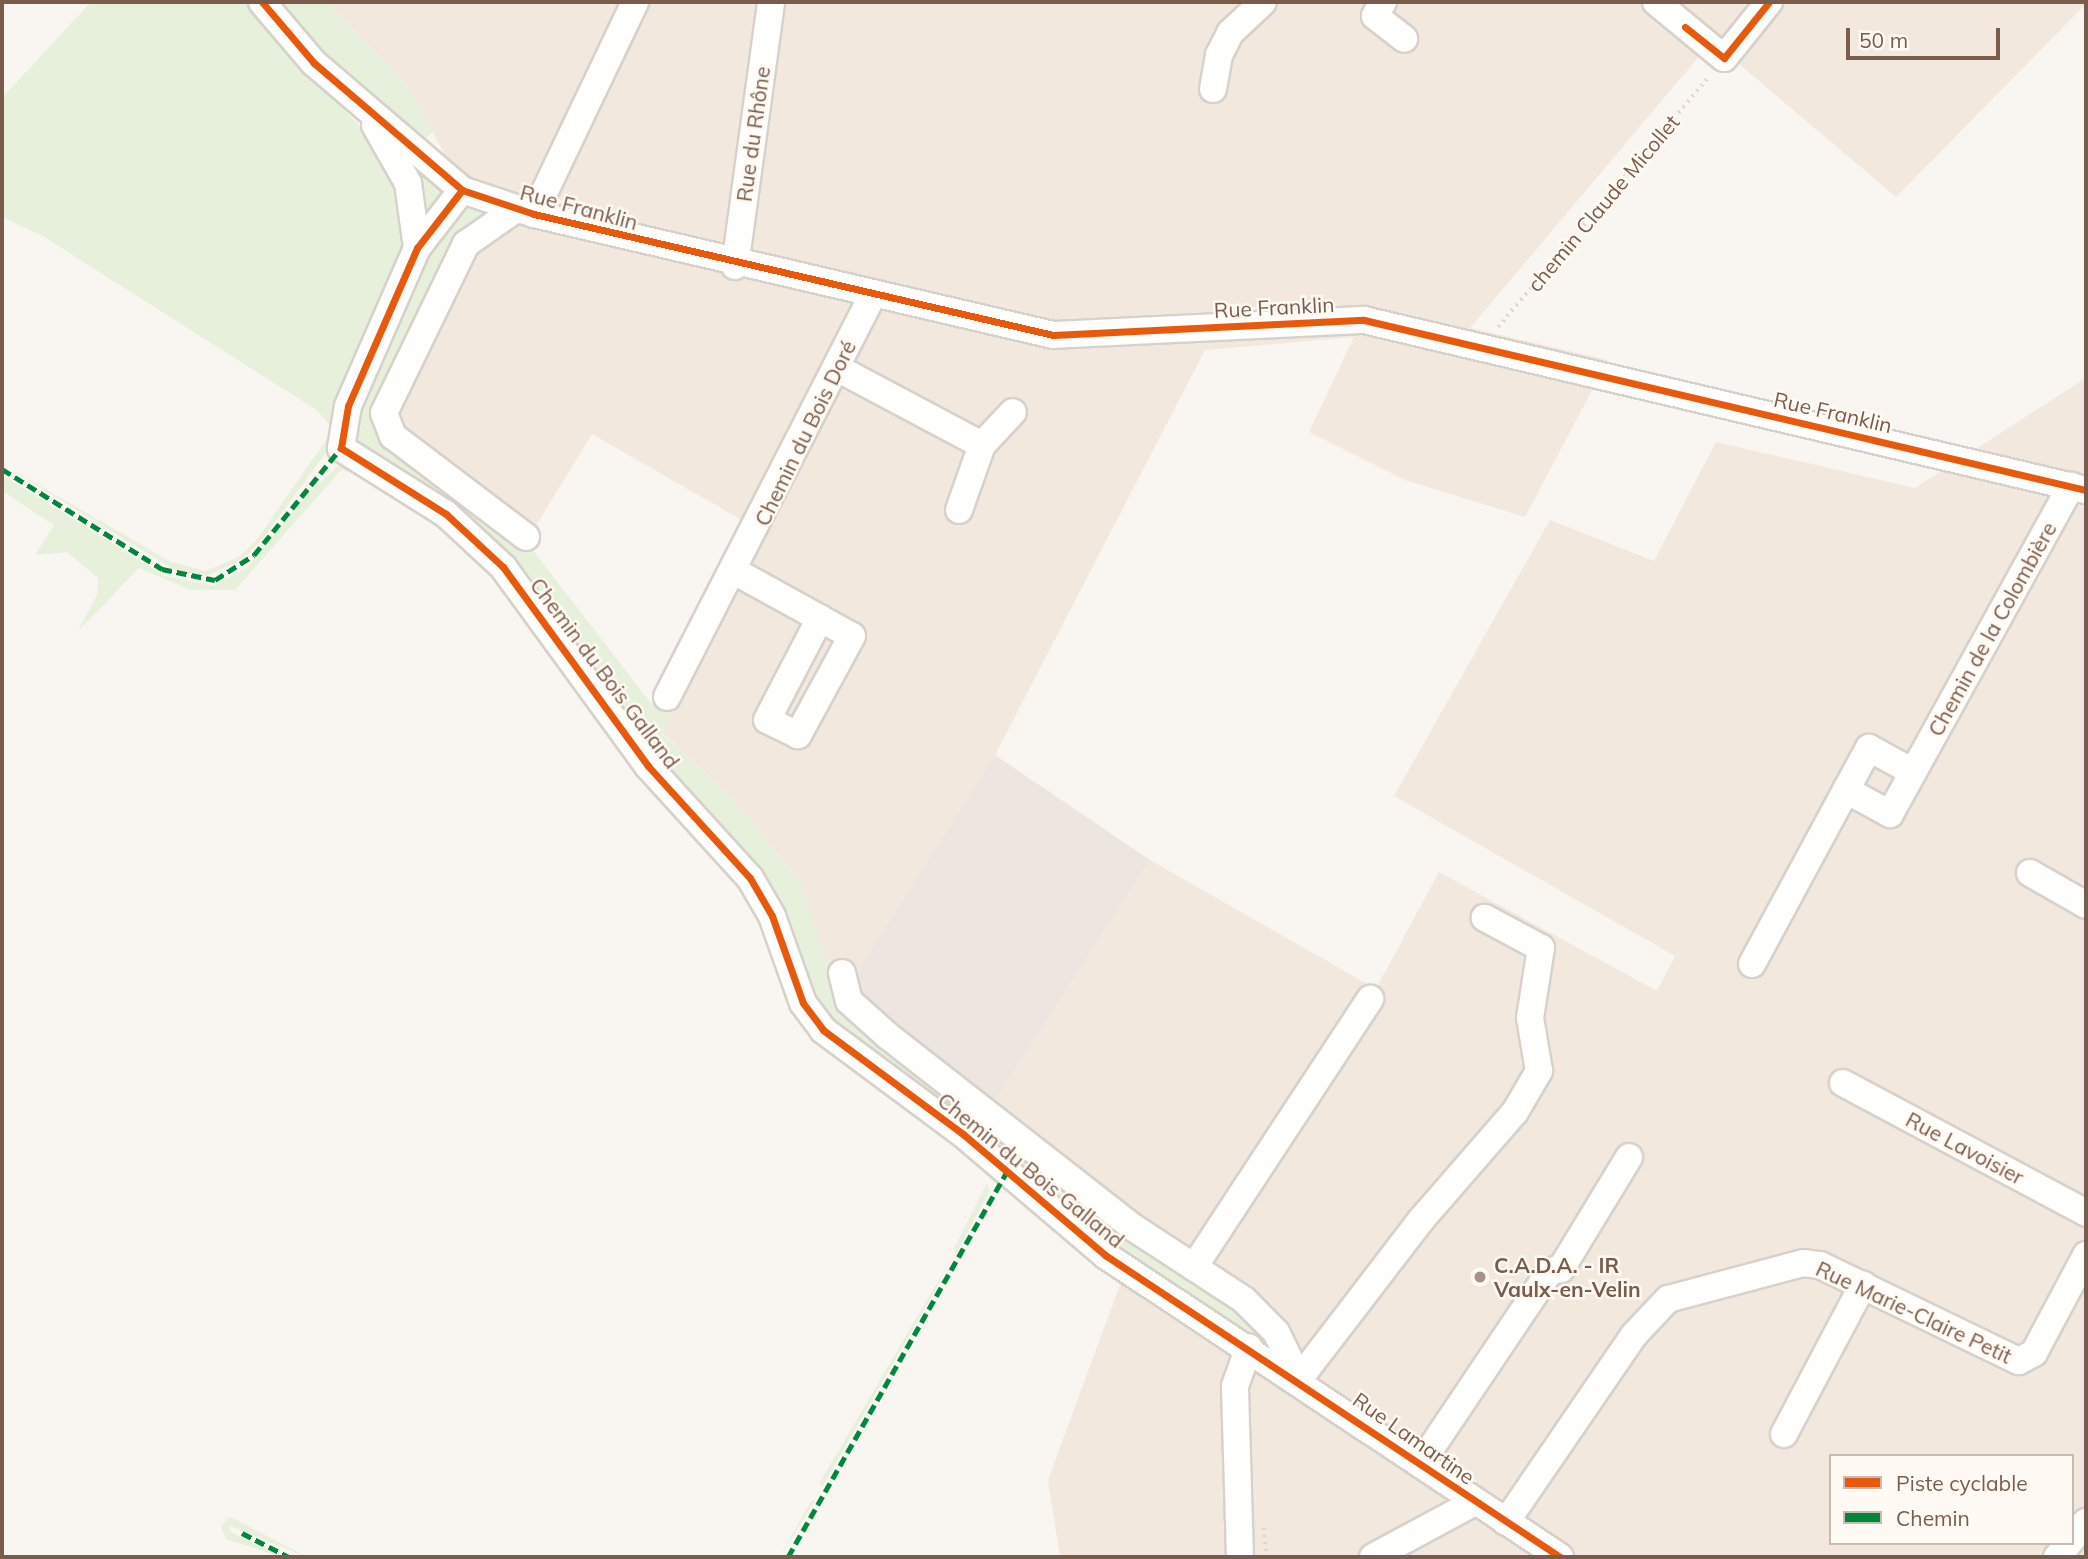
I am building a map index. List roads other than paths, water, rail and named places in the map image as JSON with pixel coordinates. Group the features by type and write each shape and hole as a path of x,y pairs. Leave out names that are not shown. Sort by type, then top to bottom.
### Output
{"street":[{"path":"262,2 298,47 462,190"},
{"path":"526,537 393,436 384,413 466,244 525,211 635,2"},
{"name":"Rue du Rhône","path":"735,266 771,2"},
{"path":"1213,89 1219,55 1230,33 1263,2"},
{"path":"1383,2 1375,16 1404,39"},
{"path":"1656,2 1724,58 1769,2"},
{"path":"363,106 408,183 417,248"},
{"name":"Rue Franklin","path":"462,190 525,211 735,266 1053,335 1364,320 2078,488"},
{"name":"Chemin du Bois Galland","path":"462,190 417,248 348,406 341,448 446,514 503,567 648,766 750,878 772,916 803,1003 823,1030 963,1134 1086,1241 1250,1347"},
{"name":"Chemin du Bois Doré","path":"667,697 736,572 873,294"},
{"path":"837,368 982,445"},
{"path":"959,510 982,445 1013,412"},
{"name":"Chemin de la Colombière","path":"1846,790 1890,814 2078,488"},
{"path":"736,572 820,618"},
{"path":"1752,964 1869,748 1913,772"},
{"path":"2030,873 2086,905"},
{"path":"842,973 849,1001 869,1020 1104,1206 1261,1316 1299,1379 1420,1220 1516,1112 1539,1071 1530,1018 1541,948 1485,918"},
{"path":"1194,1267 1370,999"},
{"name":"Rue Lavoisier","path":"1843,1083 2086,1213"},
{"path":"1421,1463 1550,1271 1561,1269 1629,1157"},
{"name":"Rue Marie-Claire Petit","path":"1506,1522 1634,1335 1668,1299 1803,1263 1863,1285 2020,1362 2034,1353 2086,1255"},
{"path":"1784,1434 1863,1285"},
{"path":"1240,1557 1235,1386 1250,1347"},
{"name":"Rue Lamartine","path":"1250,1347 1475,1502 1560,1557"},
{"path":"1373,1557 1475,1502"},
{"path":"2074,1537 2086,1522"}],"place":[{"name":"C.A.D.A. - IR Vaulx-en-Velin","path":"1480,1277"}]}
